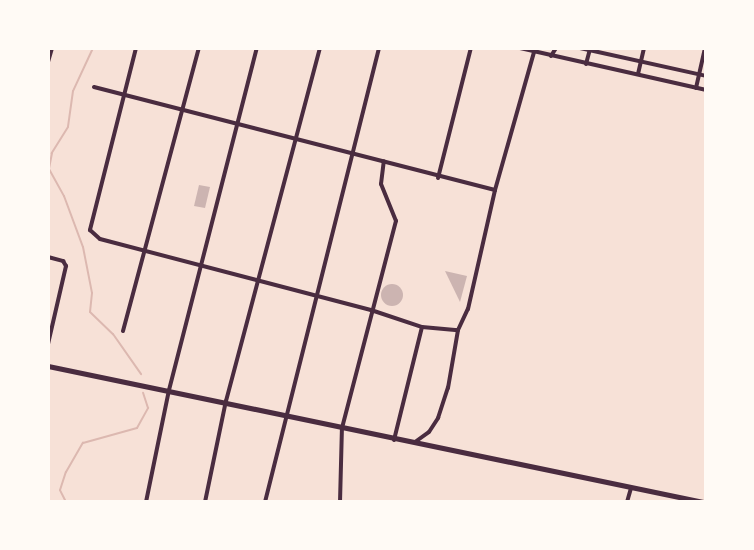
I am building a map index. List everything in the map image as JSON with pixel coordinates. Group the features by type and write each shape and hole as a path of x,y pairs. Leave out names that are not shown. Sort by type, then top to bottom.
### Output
{"street":[{"path":"48,62 52,48"},
{"path":"136,48 90,230 107,243 315,295 422,327 459,330"},
{"path":"123,331 199,48"},
{"path":"146,502 169,390 257,48"},
{"path":"205,502 226,401 320,48"},
{"path":"265,502 284,414 379,48"},
{"path":"438,178 471,48"},
{"path":"520,48 706,90"},
{"path":"551,56 556,48"},
{"path":"580,48 706,76"},
{"path":"638,74 644,48"},
{"path":"696,88 705,48"},
{"path":"586,64 590,49"},
{"path":"414,443 429,432 438,418 448,388 459,330 468,309 495,190 534,52"},
{"path":"94,87 351,152 438,178 495,190"},
{"path":"340,502 342,428 396,221 381,184 384,161"},
{"path":"48,257 63,261 66,266 48,344"},
{"path":"394,440 422,327"},
{"path":"48,366 226,401 394,440 703,502"},
{"path":"627,502 631,488"}],"building":[{"path":"199,185 210,187 205,208 194,206"},
{"path":"445,271 467,276 460,302"},
{"path":"392,284 400,287 403,295 400,303 392,306 384,303 381,295 384,287"}],"waterway":[{"path":"93,48 73,91 68,127 52,153 49,169 64,196 83,247 92,293 90,312 113,334 141,374"},
{"path":"66,502 60,490 66,472 83,443 137,428 148,408 143,393"}]}
